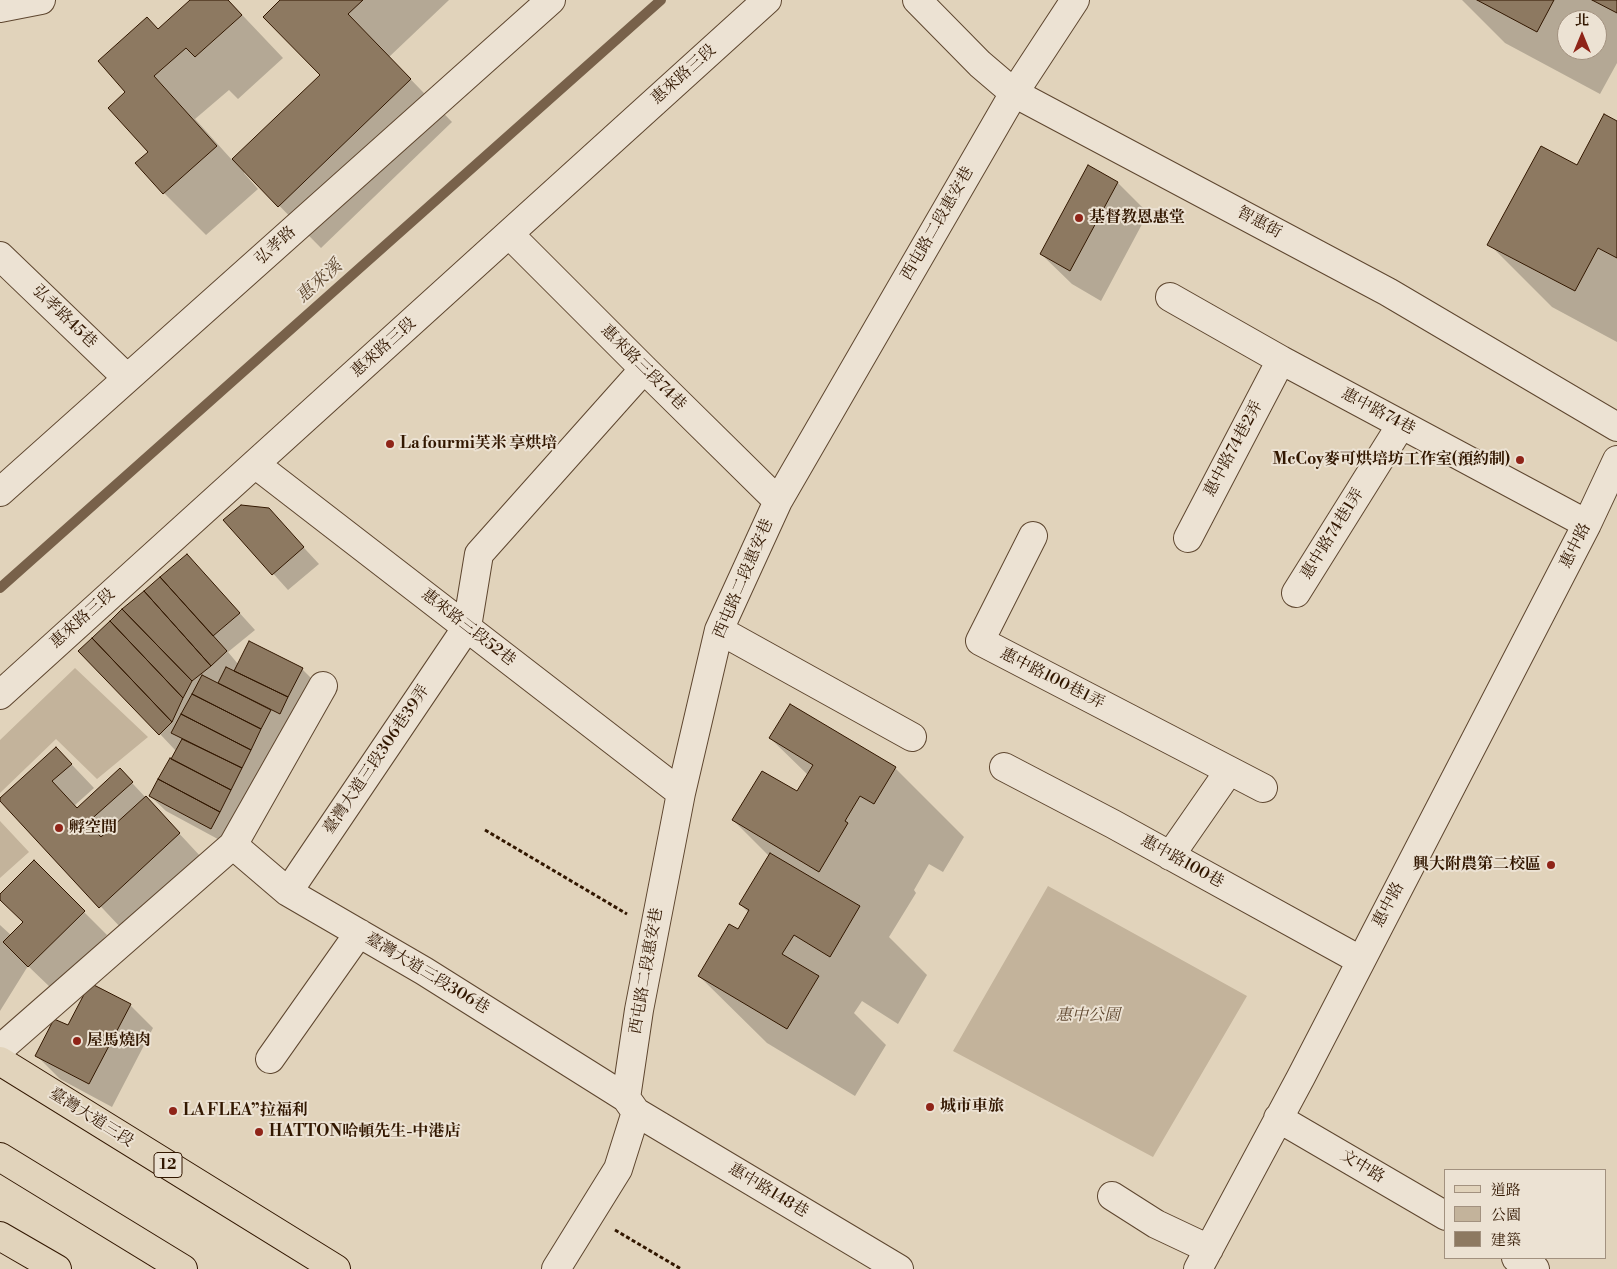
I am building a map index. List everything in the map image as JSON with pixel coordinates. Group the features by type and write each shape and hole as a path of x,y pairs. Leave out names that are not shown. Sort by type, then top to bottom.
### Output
{"main road":[{"name":"臺灣大道三段","path":"0,1061 336,1269"},
{"path":"0,1157 183,1269"},
{"path":"0,1236 57,1269"}],"street":[{"path":"0,8 41,0"},
{"name":"弘孝路","path":"0,492 551,0"},
{"name":"惠來路三段","path":"0,695 767,0"},
{"name":"智惠街","path":"917,0 980,64 1014,93 1388,292 1617,427"},
{"name":"西屯路二段惠安巷","path":"556,1269 618,1169 631,1105 639,1010 654,929 681,793 719,630 778,501 1014,93 1075,0"},
{"name":"惠來路三段74巷","path":"509,234 778,501"},
{"name":"弘孝路45巷","path":"0,256 127,378"},
{"name":"惠中路74巷","path":"1170,297 1281,360 1587,524"},
{"name":"惠中路74巷2弄","path":"1188,538 1281,360"},
{"path":"466,627 479,554 644,369"},
{"name":"惠中路74巷1弄","path":"1296,593 1401,425"},
{"name":"惠中路","path":"1204,1259 1587,524 1617,460"},
{"name":"惠來路三段52巷","path":"255,464 681,793"},
{"name":"惠中路100巷1弄","path":"1033,536 980,641 1262,788"},
{"name":"臺灣大道三段306巷39弄","path":"288,892 466,627"},
{"path":"719,630 912,737"},
{"path":"0,1049 232,845 323,686"},
{"name":"惠中路100巷","path":"1004,767 1360,960"},
{"path":"1170,856 1229,770"},
{"name":"臺灣大道三段306巷","path":"232,845 288,892 432,976 631,1105"},
{"path":"270,1059 359,933"},
{"name":"惠中路148巷","path":"631,1105 899,1269"},
{"name":"文中路","path":"1278,1118 1444,1215"},
{"path":"1112,1196 1156,1224 1204,1259"},
{"path":"1518,1259 1535,1269"}],"path":[{"path":"485,830 654,929"},
{"path":"590,1215 681,1269"}],"green space":[{"path":"75,668 148,737 97,779 56,739 0,793 0,740"},
{"path":"0,821 29,852 0,878"},
{"name":"惠中公園","path":"1048,886 1247,996 1153,1157 953,1051"}],"building":[{"path":"190,0 228,0 242,15 195,57 186,48 154,76 217,146 163,194 135,163 148,152 108,108 125,92 98,61 147,17 158,29"},
{"path":"280,0 363,0 348,14 411,79 278,207 232,159 320,75 263,17"},
{"path":"1477,0 1554,0 1537,32"},
{"path":"1592,0 1617,0 1617,13"},
{"path":"1604,114 1617,121 1617,258 1598,248 1575,291 1487,245 1541,146 1577,165"},
{"name":"基督教恩惠堂","path":"1088,165 1118,182 1070,271 1040,254"},
{"path":"241,505 269,508 304,547 272,575 223,520"},
{"path":"187,554 240,613 213,636 160,577"},
{"path":"160,577 227,651 211,666 144,591"},
{"path":"144,591 211,666 192,681 122,609"},
{"path":"122,609 192,681 183,698 110,621"},
{"path":"110,621 183,698 172,722 92,638"},
{"path":"92,638 172,722 159,735 78,651"},
{"path":"249,641 303,668 288,697 234,671"},
{"path":"226,667 288,697 280,714 218,683"},
{"path":"202,675 271,710 261,729 192,694"},
{"path":"192,694 261,729 251,750 181,714"},
{"path":"790,704 896,767 874,804 860,796 845,821 848,823 819,872 732,820 762,771 797,791 813,765 769,738"},
{"path":"181,714 251,750 242,768 171,733"},
{"path":"182,739 242,768 231,790 171,759"},
{"name":"孵空間","path":"56,747 72,764 52,781 77,808 120,768 133,782 87,823 101,837 146,796 180,833 99,908 0,801 0,798"},
{"path":"170,758 231,790 220,812 158,779"},
{"path":"158,779 220,812 211,829 149,796"},
{"path":"770,853 860,906 830,957 794,935 782,954 819,976 787,1029 698,976 729,924 738,929 749,910 739,904"},
{"path":"34,860 85,911 28,967 3,942 23,922 0,900 0,894"},
{"name":"屋馬燒肉","path":"90,983 131,1004 89,1084 35,1056 54,1019 68,1025"}],"waterway":[{"name":"惠來溪","path":"0,588 661,0"}],"place":[{"name":"基督教恩惠堂","path":"1079,218"},
{"name":"La fourmi芙米 享烘培","path":"390,444"},
{"name":"McCoy麥可烘培坊工作室(預約制)","path":"1520,460"},
{"name":"孵空間","path":"59,828"},
{"name":"興大附農第二校區","path":"1551,865"},
{"name":"屋馬燒肉","path":"77,1041"},
{"name":"城市車旅","path":"930,1107"},
{"name":"LA FLEA”拉福利","path":"173,1111"},
{"name":"HATTON哈頓先生-中港店","path":"259,1132"}]}
